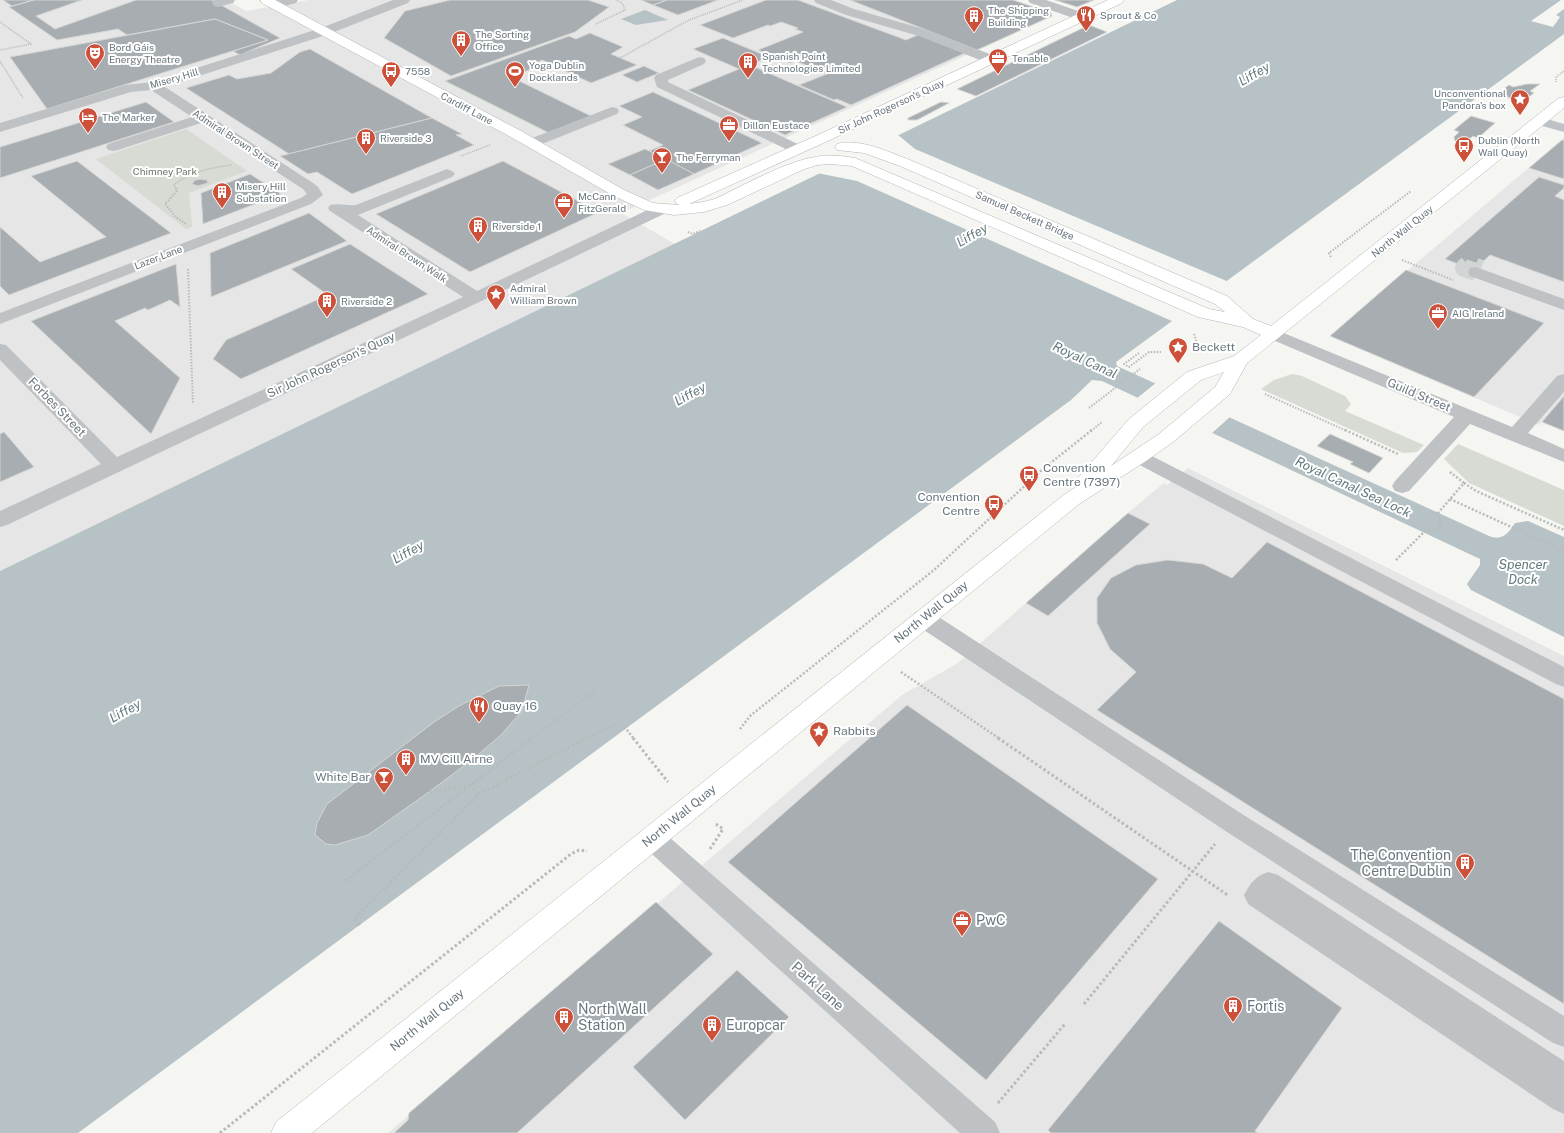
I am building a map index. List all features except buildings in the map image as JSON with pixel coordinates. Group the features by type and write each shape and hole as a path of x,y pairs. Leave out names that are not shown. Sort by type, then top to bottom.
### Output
{"main road":[{"name":"Sir John Rogerson's Quay","path":"662,209 701,193 1118,0"},
{"name":"Cardiff Lane","path":"269,2 532,143 620,194 650,207 662,209"},
{"name":"North Wall Quay","path":"1072,499 1136,423 1194,376 1240,360 1564,101"},
{"name":"Samuel Beckett Bridge","path":"792,151 829,146 866,149 905,163 1221,300 1249,323"},
{"name":"Sir John Rogerson's Quay","path":"662,209 689,209 711,205 803,165 816,161 842,161"},
{"name":"Samuel Beckett Bridge","path":"842,161 855,162 865,165 1204,313 1249,323 1274,334"},
{"name":"North Wall Quay","path":"287,1133 1072,499 1139,457 1166,438 1223,390 1240,360"}],"street":[{"path":"269,2 292,0"},
{"name":"Misery Hill","path":"0,128 130,88 154,86 324,31 404,0"},
{"path":"820,0 850,12 923,33 990,59"},
{"path":"1034,0 1083,17"},
{"path":"699,61 661,78 662,84 792,151"},
{"name":"Admiral Brown Street","path":"154,86 264,159 308,186 315,195 338,209"},
{"path":"532,143 612,111"},
{"path":"114,147 202,118"},
{"path":"1540,120 1564,128"},
{"path":"338,209 352,211 365,208 448,174"},
{"name":"Lazer Lane","path":"0,319 306,201 315,195"},
{"name":"Admiral Brown Walk","path":"338,209 476,298"},
{"name":"Sir John Rogerson's Quay","path":"0,520 194,428 476,298 662,209"},
{"path":"1564,300 1478,271 1564,305"},
{"name":"Guild Street","path":"1274,334 1564,456"},
{"name":"Forbes Street","path":"0,348 114,466"},
{"path":"1515,436 1564,380"},
{"path":"1402,486 1467,415"},
{"path":"1139,457 1564,678"},
{"path":"923,618 1233,822 1564,1033"},
{"name":"Park Lane","path":"652,838 980,1130"},
{"path":"1564,1079 1282,902 1564,1098"}],"path":[{"path":"596,24 625,10 622,3 616,0"},
{"path":"620,58 689,20 743,0"},
{"path":"0,22 31,44 0,50"},
{"path":"0,61 35,117"},
{"path":"206,239 176,217 165,204 177,191 174,185 181,178 196,172 264,159"},
{"path":"190,245 188,254 194,428"},
{"path":"1138,353 1124,364 1129,367 1149,352 1162,352"},
{"path":"1089,408 1140,369"},
{"path":"1265,394 1408,458 1429,456 1464,483 1476,490 1564,530"},
{"path":"750,716 934,570 1044,468 1104,420"},
{"path":"1396,560 1424,532 1441,528 1438,513 1464,483"},
{"path":"1450,499 1564,551"},
{"path":"878,656 1232,898"},
{"path":"345,881 597,688"},
{"path":"360,925 354,919 479,794 618,723 627,730 663,778 668,782"},
{"path":"429,792 470,786 479,794"},
{"path":"1084,1004 1233,822"},
{"path":"708,851 723,829 715,824"},
{"path":"220,1133 571,854 579,850"},
{"path":"980,1130 1065,1024"}],"shaded area":[{"path":"0,0 227,0 246,11 309,0 1013,0 1051,13 1052,16 621,213 675,244 0,571"},
{"path":"1564,138 1564,431 1542,422 1539,425 1330,336"},
{"name":"Spencer Dock","path":"1188,468 1564,656 1564,1133 388,1133 902,695 958,663 1128,513 1164,483 1167,485"}],"green space":[{"name":"Chimney Park","path":"186,129 247,171 189,193 192,227 186,229 96,159"},
{"path":"1292,374 1302,376 1345,396 1351,404 1345,411 1424,445 1417,452 1403,453 1261,389 1274,380"},
{"path":"1458,444 1564,490 1564,526 1469,483 1444,459"}],"water":[{"path":"1177,0 1564,0 1564,34 1116,362 1117,366 1489,536 1498,538 1504,536 1515,523 1528,521 1564,537 1564,637 1471,590 1467,584 1480,565 1480,559 1102,381 1092,380 1071,400 78,1133 0,1133 0,571"},
{"path":"645,10 668,20 636,25 621,19"}],"pier":[{"path":"1561,0 1564,0 1564,9 1556,15 1560,17 1553,27 1531,21"},
{"path":"897,134 915,149 1229,282 1174,322 857,181 817,173"},
{"path":"1157,382 1231,416 1211,434 1136,399"}],"tunnel":[{"path":"1476,272 1464,268 1468,264 1481,269"}],"place":[{"name":"Sprout & Co","path":"1086,32"},
{"name":"The Shipping Building","path":"974,33"},
{"name":"The Sorting Office","path":"461,57"},
{"name":"Bord Gáis Energy Theatre","path":"95,70"},
{"name":"Tenable","path":"998,75"},
{"name":"Spanish Point Technologies Limited","path":"748,79"},
{"name":"7558","path":"391,88"},
{"name":"Yoga Dublin Docklands","path":"515,88"},
{"name":"Unconventional Pandora's box","path":"1520,116"},
{"name":"The Marker","path":"88,134"},
{"name":"Dillon Eustace","path":"729,142"},
{"name":"Riverside 3","path":"366,155"},
{"name":"Dublin (North Wall Quay)","path":"1464,163"},
{"name":"The Ferryman","path":"662,174"},
{"name":"Misery Hill Substation","path":"222,209"},
{"name":"McCann FitzGerald","path":"564,219"},
{"name":"Riverside 1","path":"478,243"},
{"name":"Admiral William Brown","path":"496,311"},
{"name":"Riverside 2","path":"327,318"},
{"name":"AIG Ireland","path":"1438,330"},
{"name":"Beckett","path":"1178,364"},
{"name":"Convention Centre (7397)","path":"1029,492"},
{"name":"Convention Centre","path":"994,521"},
{"name":"Quay 16","path":"479,723"},
{"name":"Rabbits","path":"819,748"},
{"name":"MV Cill Airne","path":"406,776"},
{"name":"White Bar","path":"384,794"},
{"name":"The Convention Centre Dublin","path":"1465,880"},
{"name":"PwC","path":"962,937"},
{"name":"Fortis","path":"1233,1023"},
{"name":"North Wall Station","path":"564,1034"},
{"name":"Europcar","path":"712,1042"}],"water label":[{"name":"Liffey","path":"1254,74"},
{"name":"Liffey","path":"972,235"},
{"name":"Royal Canal","path":"1085,360"},
{"name":"Liffey","path":"690,394"},
{"name":"Royal Canal Sea Lock","path":"1353,487"},
{"name":"Liffey","path":"408,552"},
{"name":"Liffey","path":"125,711"}]}
